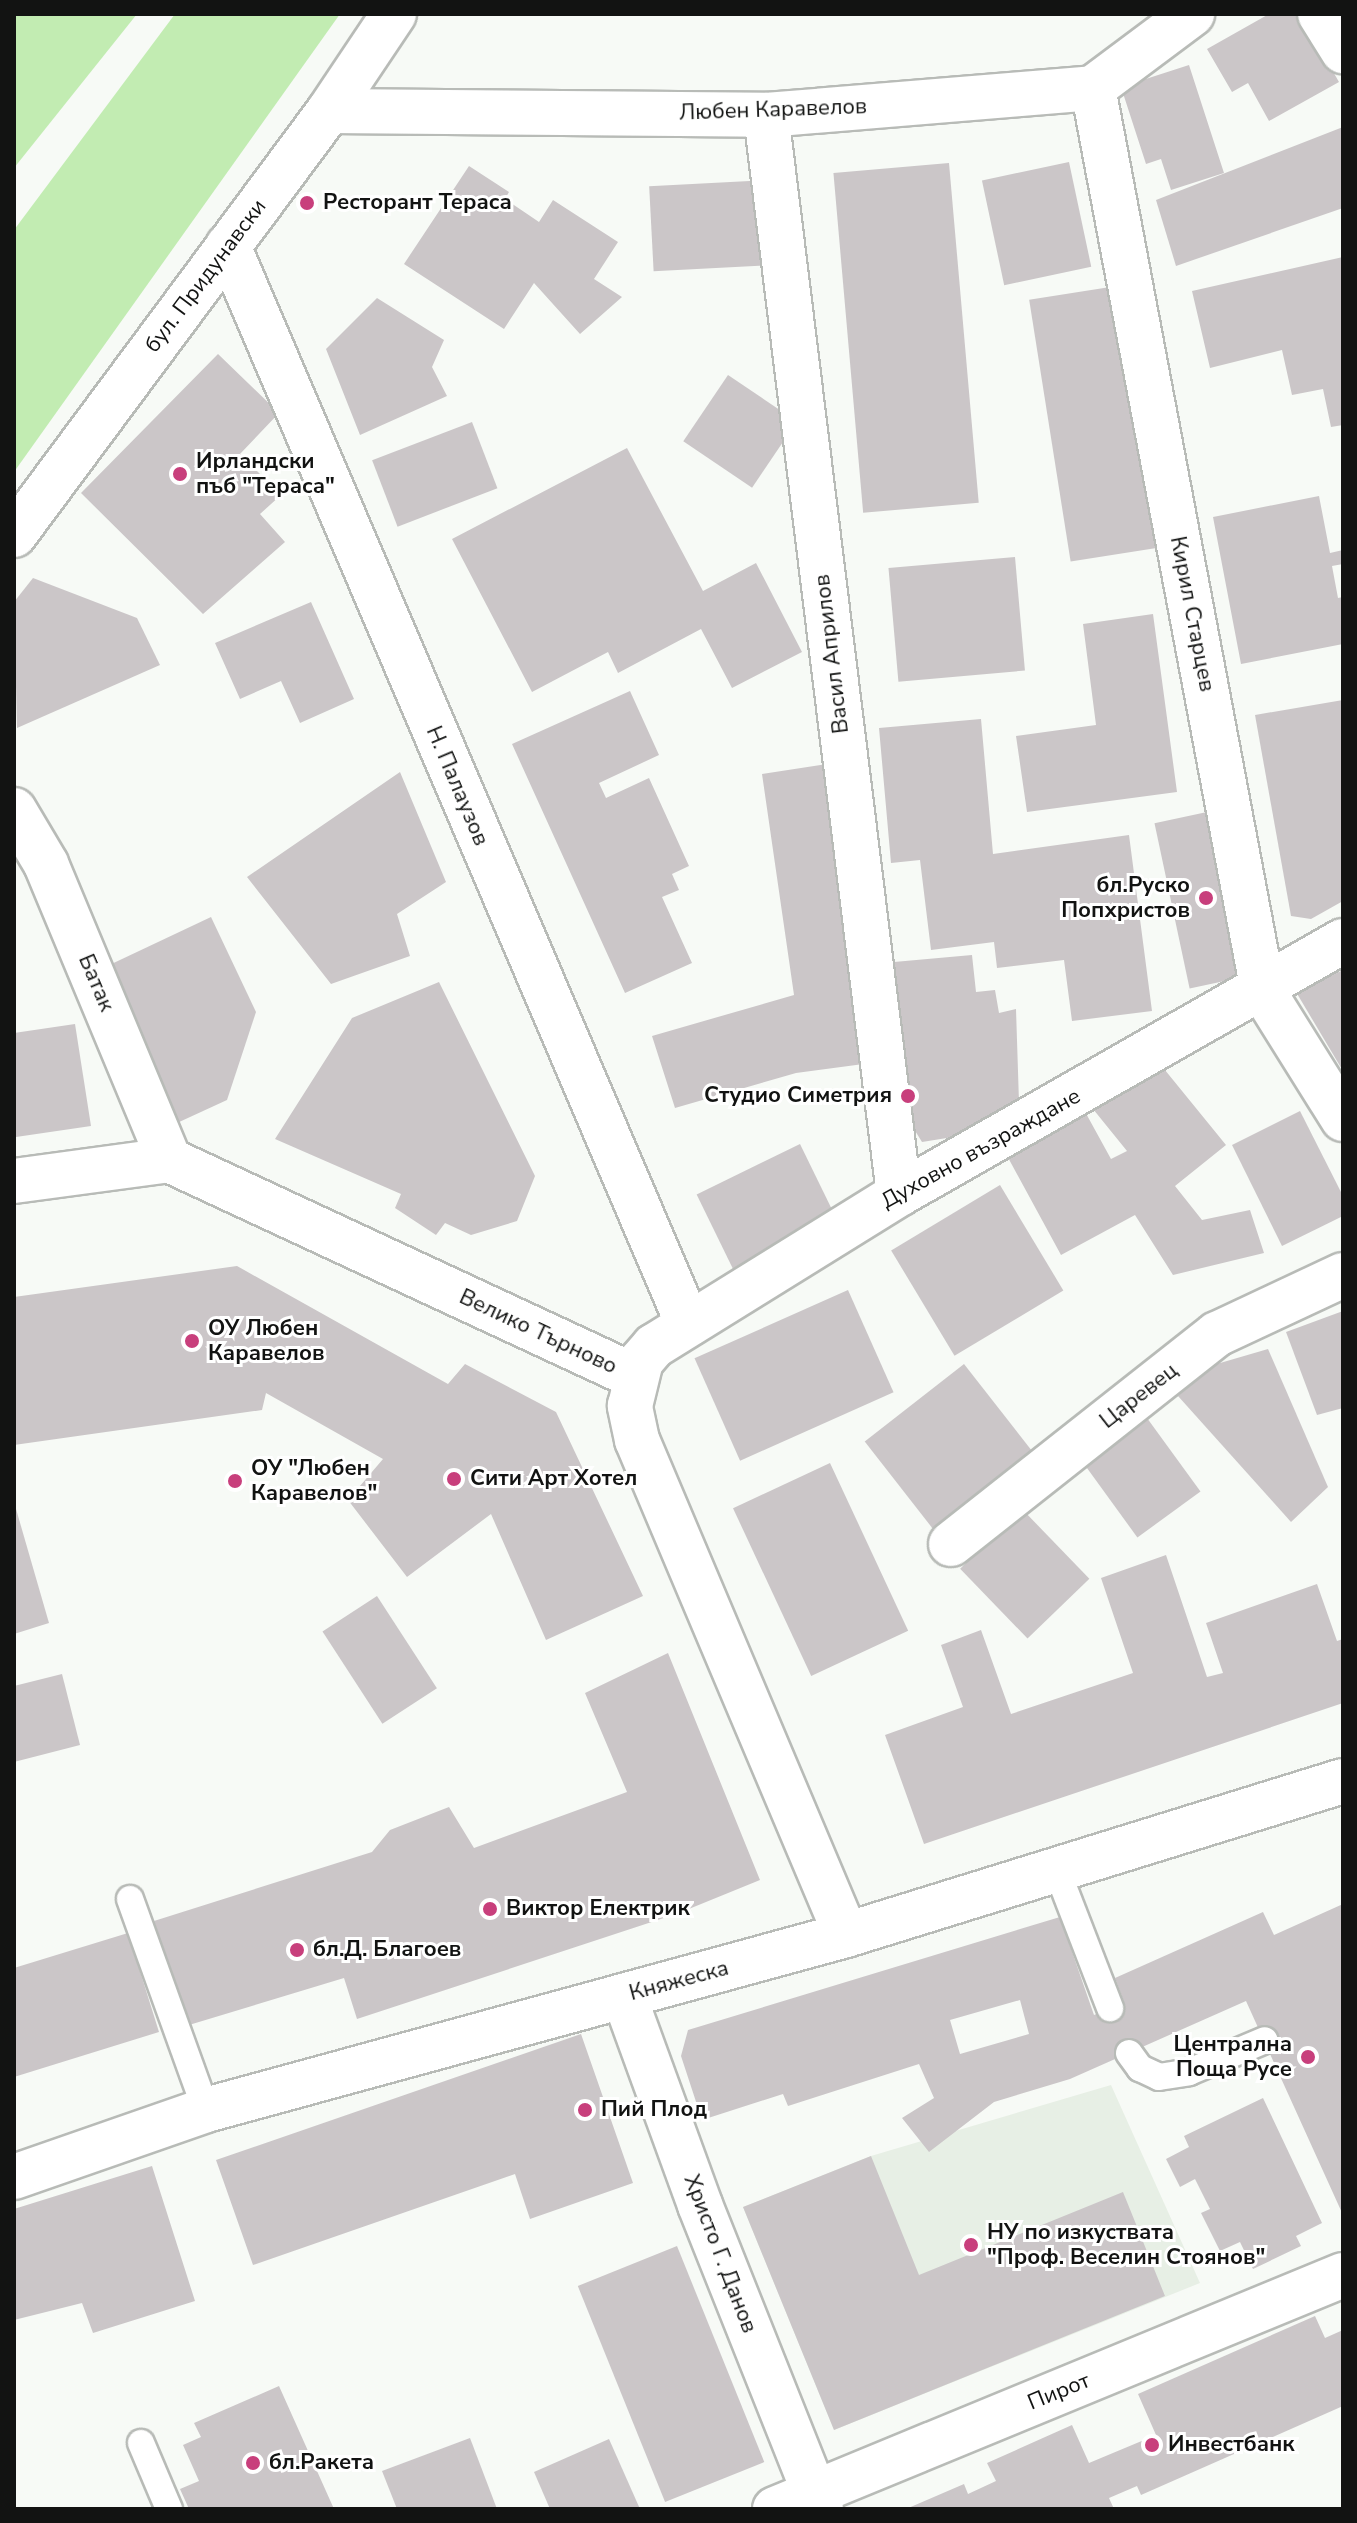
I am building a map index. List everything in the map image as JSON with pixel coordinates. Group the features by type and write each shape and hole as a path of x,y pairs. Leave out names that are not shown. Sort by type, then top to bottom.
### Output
{"street":[{"name":"бул. Придунавски","path":"14,535 329,111 394,14"},
{"path":"1093,88 1192,14"},
{"path":"1320,14 1343,51"},
{"name":"Любен Каравелов","path":"329,111 766,115 1093,88"},
{"name":"Кирил Старцев","path":"1093,88 1263,991 1343,1119"},
{"name":"Васил Априлов","path":"766,115 899,1194"},
{"name":"Н. Палаузов","path":"228,246 688,1324"},
{"name":"Батак","path":"14,810 46,864 169,1160"},
{"name":"Духовно възраждане","path":"634,1376 654,1346 899,1194 1263,991 1343,941"},
{"path":"14,1181 169,1160"},
{"name":"Велико Търново","path":"169,1160 634,1376 630,1406 637,1440 846,1935"},
{"name":"Царевец","path":"951,1544 1217,1334 1343,1275"},
{"name":"Княжеска","path":"14,2177 206,2110 846,1935 1058,1873 1343,1781"},
{"name":"Христо Г. Данов","path":"624,1996 803,2503"},
{"name":"Пирот","path":"803,2503 1343,2275"}],"lane":[{"path":"1058,1873 1110,2008"},
{"path":"130,1899 206,2110"},
{"path":"1129,2053 1140,2068 1159,2077 1189,2072 1265,2040"},
{"path":"141,2443 169,2509"}],"shaded area":[{"name":"НУ по изкуствата \"Проф. Веселин Стоянов\"","path":"1111,2085 1200,2283 834,2430 743,2207 871,2156"}],"green space":[{"path":"14,14 137,14 14,168"},
{"path":"175,14 340,14 14,472 14,230"}],"building":[{"path":"1269,14 1300,14 1339,82 1269,121 1248,83 1232,92 1207,49"},
{"path":"1189,65 1224,173 1171,190 1161,159 1146,164 1121,87"},
{"path":"1343,127 1343,208 1176,266 1156,200"},
{"path":"1069,162 1091,267 1004,285 982,181"},
{"path":"949,163 979,503 863,513 833,173"},
{"path":"469,166 509,192 505,199 539,222 553,200 618,242 594,279 622,297 580,334 534,283 504,329 404,264"},
{"path":"769,180 773,265 654,271 649,186"},
{"path":"1343,257 1343,425 1331,427 1323,389 1292,395 1282,350 1210,368 1192,291"},
{"path":"1123,285 1164,547 1071,562 1029,300"},
{"path":"377,298 444,340 432,367 447,396 360,435 326,349"},
{"name":"Ирландски пъб \"Тераса\"","path":"218,354 279,413 240,454 281,495 260,514 285,542 203,614 81,493"},
{"path":"728,375 797,421 752,488 683,441"},
{"path":"472,422 497,488 398,527 372,460"},
{"path":"627,448 703,591 756,563 802,652 732,688 701,629 618,673 608,652 532,692 452,539"},
{"path":"1319,496 1330,553 1343,550 1343,564 1332,566 1338,598 1343,597 1343,644 1241,664 1213,517"},
{"path":"1015,557 1025,671 898,682 888,568"},
{"path":"33,578 137,618 160,665 17,728 14,602"},
{"path":"311,602 354,699 300,723 281,681 240,699 215,643"},
{"path":"1153,614 1177,792 1027,812 1016,736 1096,725 1083,624"},
{"path":"630,691 659,755 599,783 606,798 649,778 689,866 672,874 679,890 662,897 692,963 625,993 512,744"},
{"path":"1343,700 1343,901 1311,919 1291,916 1255,715"},
{"path":"981,719 993,854 1129,835 1152,1011 1072,1021 1064,960 997,968 994,942 931,950 920,860 891,863 879,728"},
{"path":"827,764 871,1063 796,1073 675,1108 652,1036 794,995 762,774"},
{"path":"400,772 446,882 397,914 410,956 331,984 247,877"},
{"name":"бл.Руско Попхристов","path":"1221,809 1256,974 1190,988 1154,823"},
{"path":"211,917 256,1012 227,1100 177,1123 103,968"},
{"path":"972,955 976,992 995,990 999,1013 1016,1009 1019,1102 953,1137 922,1142 909,1121 894,962"},
{"path":"1343,970 1343,1071 1296,992"},
{"path":"439,982 535,1176 517,1221 471,1235 445,1223 436,1235 395,1208 401,1194 275,1139 352,1018"},
{"path":"75,1024 91,1126 16,1137 14,1033"},
{"path":"1156,1059 1226,1145 1175,1186 1202,1220 1250,1210 1264,1253 1173,1275 1135,1215 1061,1255 1005,1152 1083,1108 1111,1159 1127,1151 1093,1109"},
{"path":"1300,1111 1343,1196 1343,1216 1282,1246 1232,1145"},
{"path":"800,1144 839,1223 735,1274 697,1194"},
{"path":"1000,1185 1063,1290 954,1356 891,1250"},
{"path":"237,1266 448,1384 465,1364 556,1412 643,1596 546,1640 491,1514 407,1577 348,1500 383,1459 266,1393 262,1410 14,1445 14,1297"},
{"path":"848,1290 894,1392 740,1461 695,1358"},
{"path":"1343,1311 1343,1408 1317,1415 1286,1332"},
{"path":"1268,1349 1328,1487 1291,1522 1178,1396 1203,1368"},
{"path":"964,1364 1034,1454 935,1531 865,1442"},
{"path":"1147,1418 1200,1492 1137,1537 1084,1464"},
{"path":"830,1463 908,1631 811,1676 733,1508"},
{"path":"14,1502 49,1623 14,1634"},
{"path":"1022,1509 1089,1579 1028,1639 960,1569"},
{"path":"1166,1555 1207,1677 1223,1673 1206,1623 1317,1584 1337,1641 1343,1639 1343,1703 924,1844 885,1735 963,1707 941,1645 981,1630 1011,1714 1133,1673 1101,1578"},
{"path":"377,1596 437,1688 382,1724 322,1631"},
{"path":"668,1653 760,1880 679,1913 357,2019 344,1978 189,2025 154,1921 372,1852 390,1830 449,1807 474,1848 627,1792 585,1693"},
{"path":"62,1674 80,1745 14,1762 14,1686"},
{"path":"1343,1904 1343,2215 1246,2001 1070,2079 994,2102 929,2152 902,2118 934,2098 919,2064 788,2106 783,2094 702,2120 681,2056 688,2030 1060,1917 1094,2015 1124,2002 1115,1978 1263,1912 1274,1935","holes":["1020,2000 1029,2034 960,2054 950,2020"]},
{"path":"128,1933 159,2032 14,2077 14,1968"},
{"path":"581,2034 633,2183 530,2219 515,2174 253,2265 216,2160"},
{"path":"1263,2098 1322,2223 1296,2236 1301,2246 1253,2269 1240,2242 1220,2251 1201,2213 1210,2209 1195,2179 1180,2187 1166,2159 1189,2147 1184,2136"},
{"name":"НУ по изкуствата \"Проф. Веселин Стоянов\"","path":"871,2156 919,2275 1123,2192 1165,2296 834,2430 743,2207"},
{"path":"152,2166 195,2301 93,2333 82,2303 14,2320 14,2209"},
{"path":"677,2246 764,2462 665,2502 578,2286"},
{"path":"1315,2316 1325,2338 1343,2330 1343,2406 1141,2495 1137,2486 1109,2498 1114,2509 906,2509 964,2484 968,2494 996,2481 987,2463 1072,2425 1089,2463 1156,2435 1138,2394"},
{"name":"бл.Ракета","path":"279,2386 334,2509 189,2509 180,2489 199,2481 183,2445 201,2437 194,2423"},
{"path":"470,2438 497,2509 397,2509 382,2471"},
{"path":"609,2439 640,2509 550,2509 534,2472"}],"place":[{"name":"Ресторант Тераса","path":"307,203"},
{"name":"Ирландски пъб \"Тераса\"","path":"180,474"},
{"name":"бл.Руско Попхристов","path":"1206,898"},
{"name":"Студио Симетрия","path":"908,1096"},
{"name":"ОУ Любен Каравелов","path":"192,1341"},
{"name":"Сити Арт Хотел","path":"454,1479"},
{"name":"ОУ \"Любен Каравелов\"","path":"235,1481"},
{"name":"Виктор Електрик","path":"490,1909"},
{"name":"бл.Д. Благоев","path":"297,1950"},
{"name":"Централна Поща Русе","path":"1308,2057"},
{"name":"Пий Плод","path":"585,2110"},
{"name":"НУ по изкуствата \"Проф. Веселин Стоянов\"","path":"971,2245"},
{"name":"Инвестбанк","path":"1152,2445"},
{"name":"бл.Ракета","path":"253,2463"}]}
